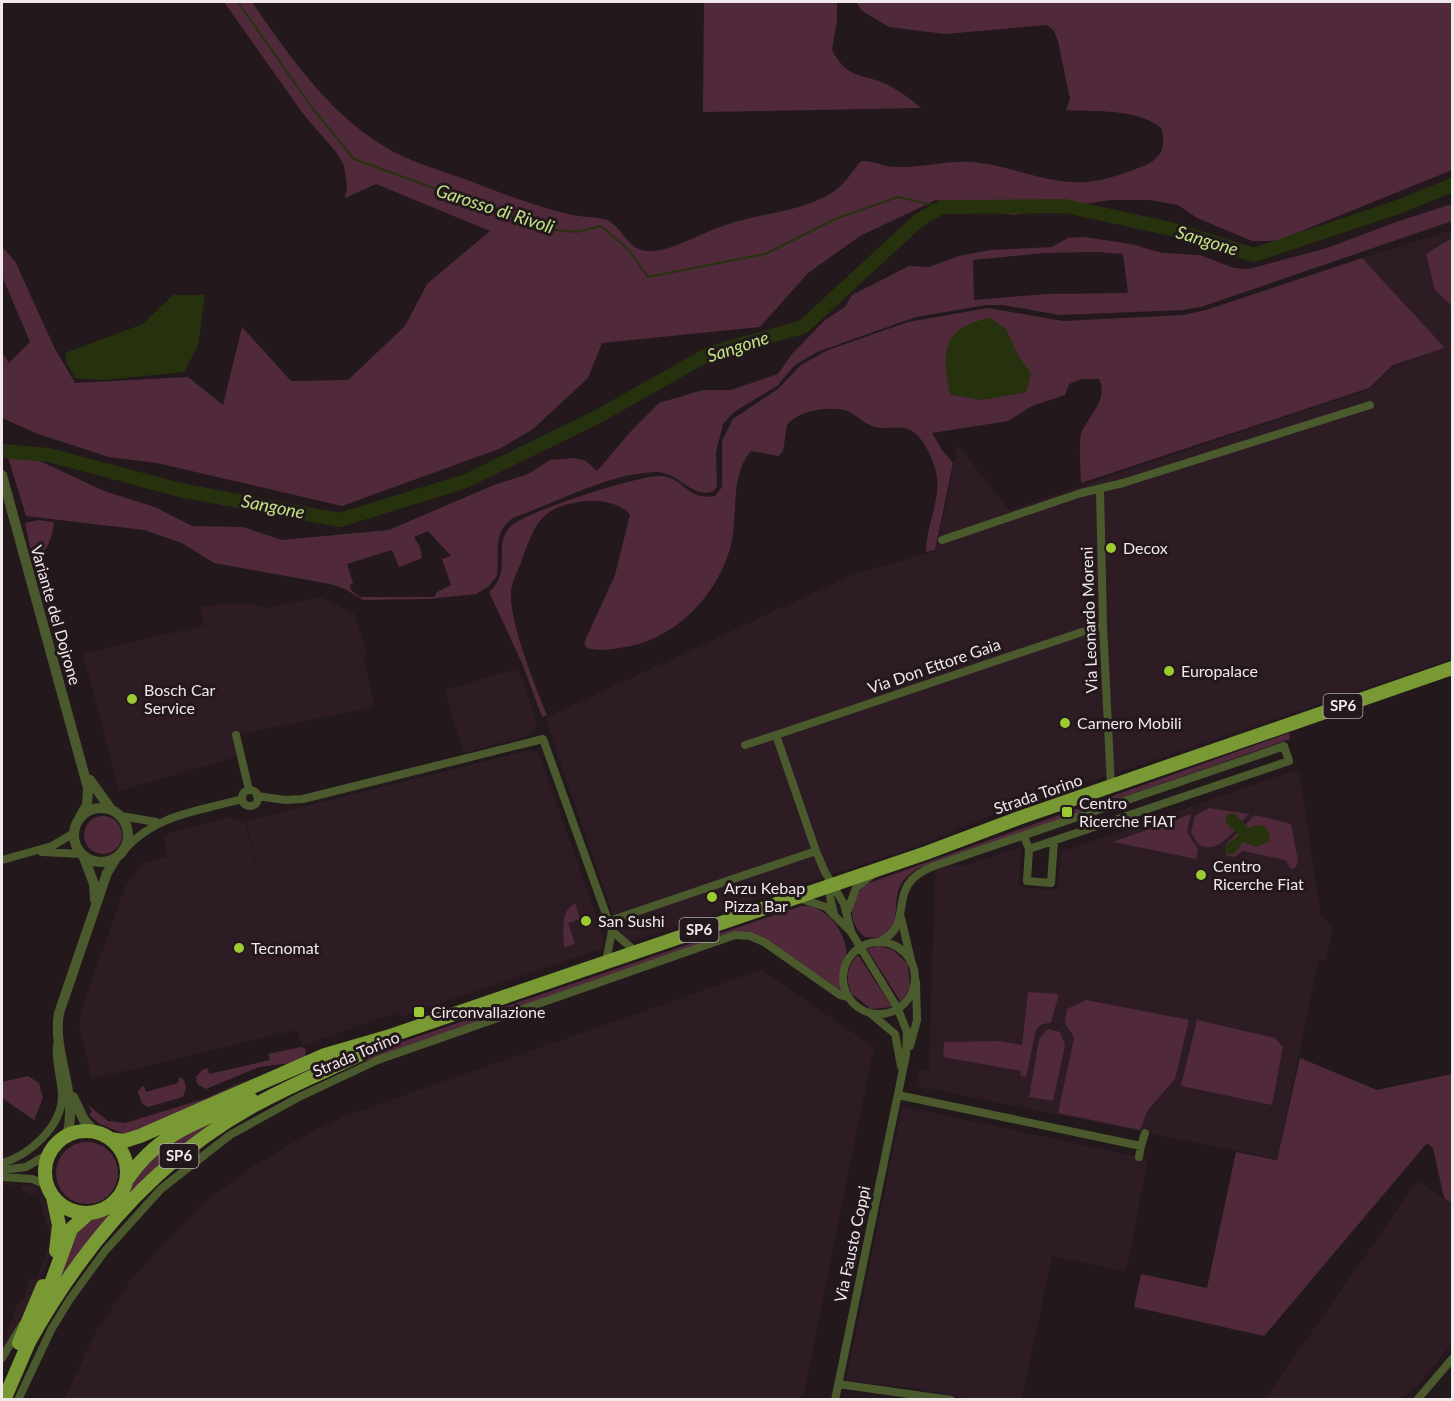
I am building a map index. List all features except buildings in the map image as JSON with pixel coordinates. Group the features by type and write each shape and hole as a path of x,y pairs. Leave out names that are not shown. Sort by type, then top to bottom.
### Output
{"main road":[{"name":"Strada Torino","path":"110,1139 130,1140 325,1055 387,1037 795,898 1452,668"},
{"name":"Strada Torino","path":"126,1181 148,1151 166,1137 387,1037"},
{"name":"SP6","path":"29,1342 64,1282 95,1240 152,1179 204,1138 243,1112 367,1051 387,1037"},
{"name":"SP6","path":"67,1136 78,1132 96,1133 110,1139"},
{"path":"2,1382 34,1307 58,1242 59,1225 45,1169 50,1152 67,1136"},
{"path":"110,1139 124,1156 126,1181"},
{"name":"SP6","path":"4,1400 29,1342 71,1229 88,1213 111,1205 118,1198 126,1181"},
{"path":"50,1191 72,1211 88,1213"}],"street":[{"path":"942,540 1370,405"},
{"name":"Variante del Dojrone","path":"2,475 82,763 88,797 80,817"},
{"name":"Via Leonardo Moreni","path":"1100,489 1103,625 1111,786"},
{"name":"Via Don Ettore Gaia","path":"745,745 1103,625"},
{"path":"236,735 249,790 257,796 279,800 303,798 543,739 612,931 606,961"},
{"path":"776,735 816,851 832,885 830,897 836,916"},
{"path":"902,1076 899,1047 895,1034 848,997 844,982 845,967 852,955 861,947 879,942 894,933 904,888 916,875 1284,747 1289,761 1029,849"},
{"name":"Variante del Dojrone","path":"82,763 95,791 110,808"},
{"path":"2,1163 32,1147 50,1127 60,1107 61,1089 55,1062 57,1035 66,989 106,873 116,858 138,835 159,822 242,799 249,790"},
{"path":"242,799 246,804 251,805 257,801 257,796"},
{"path":"94,909 94,884 75,842 74,833 80,817 95,808 110,808 121,816 133,820 159,822"},
{"path":"121,816 128,829 126,848"},
{"path":"1060,824 1064,838"},
{"path":"2,860 52,846 74,833"},
{"path":"1024,836 1029,849 1027,881 1052,883 1054,841"},
{"path":"609,921 816,851"},
{"path":"21,855 50,852 82,854 98,862 108,862 116,858"},
{"path":"847,913 856,888 879,869"},
{"name":"Via Fausto Coppi","path":"832,885 840,896 847,913 851,932"},
{"name":"Via Fausto Coppi","path":"795,898 820,904 836,916 851,932 898,1009 907,1032 906,1055"},
{"name":"Via Fausto Coppi","path":"835,1400 906,1055 917,1020 918,994 900,914"},
{"path":"612,931 635,951"},
{"name":"Strada Torino","path":"18,1400 51,1330 70,1299 132,1219 162,1189 230,1135 299,1097 378,1060 735,935 750,936 764,942 840,994 848,997"},
{"path":"879,942 895,946 911,962"},
{"path":"870,1013 885,1014 898,1009 911,995 915,979"},
{"path":"57,1035 69,1089 72,1116 67,1136"},
{"path":"69,1089 84,1120 96,1133"},
{"path":"898,1095 1141,1146"},
{"path":"1139,1157 1145,1133"},
{"path":"2,1170 26,1167 50,1152"},
{"path":"2,1177 32,1179 50,1191"},
{"path":"2,1358 34,1307"},
{"path":"1417,1400 1452,1359"},
{"path":"838,1384 951,1400"}],"shaded area":[{"path":"224,2 252,2 294,61 326,99 362,131 392,151 533,204 573,215 604,219 615,226 634,246 646,251 665,249 714,229 817,200 839,187 861,161 896,167 973,162 1059,181 1080,182 1097,181 1122,174 1151,162 1160,154 1163,143 1161,128 1151,122 1140,117 1115,112 1066,110 1070,99 1058,41 1054,31 1047,25 945,34 889,27 862,11 856,2 1452,2 1452,170 1277,241 1252,241 1197,218 1178,205 1150,200 1111,200 1013,215 936,200 860,236 808,273 760,327 602,343 588,378 533,429 499,449 342,506 157,463 109,457 38,434 2,418 2,353 9,363 30,342 2,276 2,247 15,261 54,347 75,383 188,377 223,405 242,327 291,381 348,380 405,326 427,284 490,231 376,184 345,198 347,187 344,166 337,153 304,115"},
{"path":"704,2 837,2 837,20 832,50 838,60 851,72 890,86 921,108 703,112"},
{"path":"1452,204 1452,221 1201,307 1183,310 1060,315 1003,305 986,305 916,317 817,352 795,365 777,386 734,412 723,424 716,452 717,486 714,491 699,492 664,473 638,474 584,489 515,517 502,529 498,543 497,576 488,587 476,594 428,599 363,600 345,589 330,584 214,563 182,543 144,530 26,516 8,457 29,456 104,491 155,507 192,526 243,527 282,540 389,530 494,485 528,474 550,460 575,458 586,461 597,471 659,403 703,390 731,390 778,374 792,354 825,320 845,307 852,295 909,266 929,267 959,256 990,250 1052,247 1068,238 1084,237 1131,244 1162,253 1200,255 1234,268 1249,269 1327,248","holes":["1044,253 1123,254 1128,293 1046,294 974,300 973,260","428,531 451,556 442,559 451,585 437,592 434,597 360,597 351,590 350,585 353,583 347,564 392,550 399,567 422,558 420,547 414,537"]},
{"path":"1452,230 1452,659 989,816 924,844 623,944 545,718 854,574 936,551 958,445 1009,510 1369,389 1394,366 1445,348 1362,258"},
{"path":"1452,238 1452,306 1435,290 1426,254"},
{"path":"1362,258 1445,348 1393,365 1369,388 1081,483 1081,435 1100,400 1102,393 1099,379 1081,379 1069,384 1065,395 1032,406 1008,421 932,433 953,463 935,550 926,552 936,497 937,476 930,455 919,437 908,429 871,426 840,409 815,410 806,413 787,425 783,451 779,456 751,451 744,461 737,485 730,549 714,585 702,601 689,615 657,637 615,649 591,649 587,648 584,643 615,575 630,515 617,505 599,501 572,503 560,507 542,518 536,527 511,589 515,625 547,715 542,717 522,663 489,592 500,575 503,542 511,526 537,512 584,495 650,477 669,478 698,495 715,496 722,487 722,441 733,419 778,389 801,365 828,350 908,322 988,308 1063,321 1183,315 1206,310","holes":["1019,357 1030,373 1026,392 981,400 950,394"]},
{"path":"173,295 205,295 198,346 184,372 105,380 75,378 67,364 65,353 143,324"},
{"path":"990,318 1006,329 1019,357 1031,373 1026,392 981,400 950,394 946,366 949,344 962,328"},
{"path":"39,520 54,522 46,549 33,561 25,523"},
{"path":"320,597 354,613 367,655 363,657 375,707 231,736 236,757 119,791 83,654 204,625 200,606 246,603 267,608"},
{"path":"518,668 537,722 535,729 525,737 463,753 445,690"},
{"path":"1289,733 1290,739 919,868 910,874 900,886 894,925 882,938 865,937 855,924 852,917 853,902 862,888 869,883"},
{"path":"529,750 537,752 542,761 603,936 603,948 400,1017 398,1012 302,1046 297,1030 92,1079 79,1028 81,1010 125,887 142,863 167,857 164,838 170,833 229,817 245,823 265,897 246,821"},
{"name":"Centro Ricerche Fiat","path":"1299,769 1321,917 1334,926 1326,960 1319,959 1277,1159 916,1086 919,1069 929,1070 935,870 949,865 964,866 1021,847 1019,887 1058,890 1060,852","holes":["1190,815 1187,832 1196,848 1195,859 1114,842","1255,816 1285,860 1241,851 1226,854 1225,845","1059,994 1047,1023 1036,1030 1021,1071 943,1056 944,1042 1000,1041 1022,1045","1048,1029 1053,1101 1029,1096 1039,1039","1074,1037 1165,1091 1148,1110 1140,1130 1058,1113","1283,1047 1272,1105 1182,1086"]},
{"path":"1209,808 1249,814 1226,839 1213,847 1205,847 1198,844 1191,832 1195,816"},
{"path":"1234,813 1249,828 1256,825 1264,826 1270,834 1268,842 1256,847 1243,842 1234,854 1227,854 1225,849 1227,844 1239,835 1225,822 1227,815"},
{"path":"1191,814 1187,832 1198,849 1196,859 1113,842"},
{"path":"1255,815 1291,824 1298,861 1296,867 1291,869 1285,860 1242,851 1235,857 1226,855 1225,845"},
{"path":"103,816 117,821 122,835 117,849 103,854 89,849 84,835 89,821"},
{"path":"575,903 580,919 568,923 575,944 564,948 564,917"},
{"path":"801,906 809,906 824,913 841,933 846,949 841,979 843,992 760,936 734,932 367,1061 365,1057 393,1045"},
{"path":"879,946 893,950 908,964 910,987 901,1002 867,949"},
{"path":"858,955 892,1007 871,1009 852,994 848,984 848,973"},
{"path":"761,970 874,1047 803,1399 64,1399 96,1332 131,1279 202,1204 252,1167 316,1129 345,1116"},
{"path":"1028,992 1059,994 1051,1022 1041,1025 1036,1030 1026,1077 1020,1076 1021,1071 943,1057 944,1042 1000,1041 1022,1045"},
{"path":"1086,1000 1189,1020 1175,1079 1148,1110 1140,1130 1058,1113 1074,1037 1065,1023 1067,1009"},
{"path":"1197,1020 1275,1038 1283,1047 1272,1105 1181,1086"},
{"path":"1048,1029 1060,1032 1065,1045 1053,1101 1029,1097 1039,1039"},
{"path":"301,1047 306,1049 305,1057 291,1063 259,1067 206,1089 197,1084 196,1077 202,1070 208,1068 209,1074 270,1060 268,1054"},
{"path":"1300,1058 1377,1090 1452,1074 1452,1204 1444,1198 1433,1148 1427,1143 1264,1336 1134,1307 1141,1274 1207,1288 1236,1152 1277,1160"},
{"path":"259,1074 127,1135 100,1124 89,1115 92,1112 88,1105 108,1121 125,1123 207,1098"},
{"path":"28,1076 39,1083 43,1098 34,1120 2,1098 2,1082"},
{"path":"179,1077 184,1080 186,1088 183,1097 148,1107 142,1104 138,1092 141,1087 144,1086 146,1092 178,1083"},
{"path":"902,1106 1148,1159 1126,1272 1052,1256 1022,1399 970,1399 912,1388 846,1381"},
{"path":"232,1111 191,1142 51,1294 73,1233 86,1220 103,1216 118,1205 155,1150"},
{"path":"81,1142 93,1142 109,1151 116,1161 118,1173 116,1185 109,1195 93,1204 81,1204 70,1199 61,1190 56,1179 56,1167 61,1156 70,1147"},
{"path":"1418,1180 1452,1205 1452,1343 1423,1380 1403,1399 1265,1399"},
{"path":"2,1182 34,1186 49,1205 53,1217 51,1254 2,1366 2,1346 17,1305 24,1300 30,1278 36,1280 51,1241 38,1194 32,1195 22,1190 22,1185 2,1185"}],"waterway":[{"name":"Garosso di Rivoli","path":"238,2 313,109 354,159 545,229 577,232 601,226 628,249 648,277 765,254 835,219 898,197 942,207"},
{"name":"Sangone","path":"2,451 49,455 180,490 340,520 466,481 599,416 710,353 803,327 919,220 942,207 1065,206 1171,229 1254,255 1401,206 1452,185"}],"place":[{"name":"Decox","path":"1111,548"},
{"name":"Europalace","path":"1169,671"},
{"name":"Bosch Car Service","path":"132,699"},
{"name":"Carnero Mobili","path":"1065,723"},
{"name":"Centro Ricerche FIAT","path":"1067,812"},
{"name":"Centro Ricerche Fiat","path":"1201,875"},
{"name":"Arzu Kebap Pizza Bar","path":"712,897"},
{"name":"San Sushi","path":"586,921"},
{"name":"Tecnomat","path":"239,948"},
{"name":"Circonvallazione","path":"419,1012"}]}
